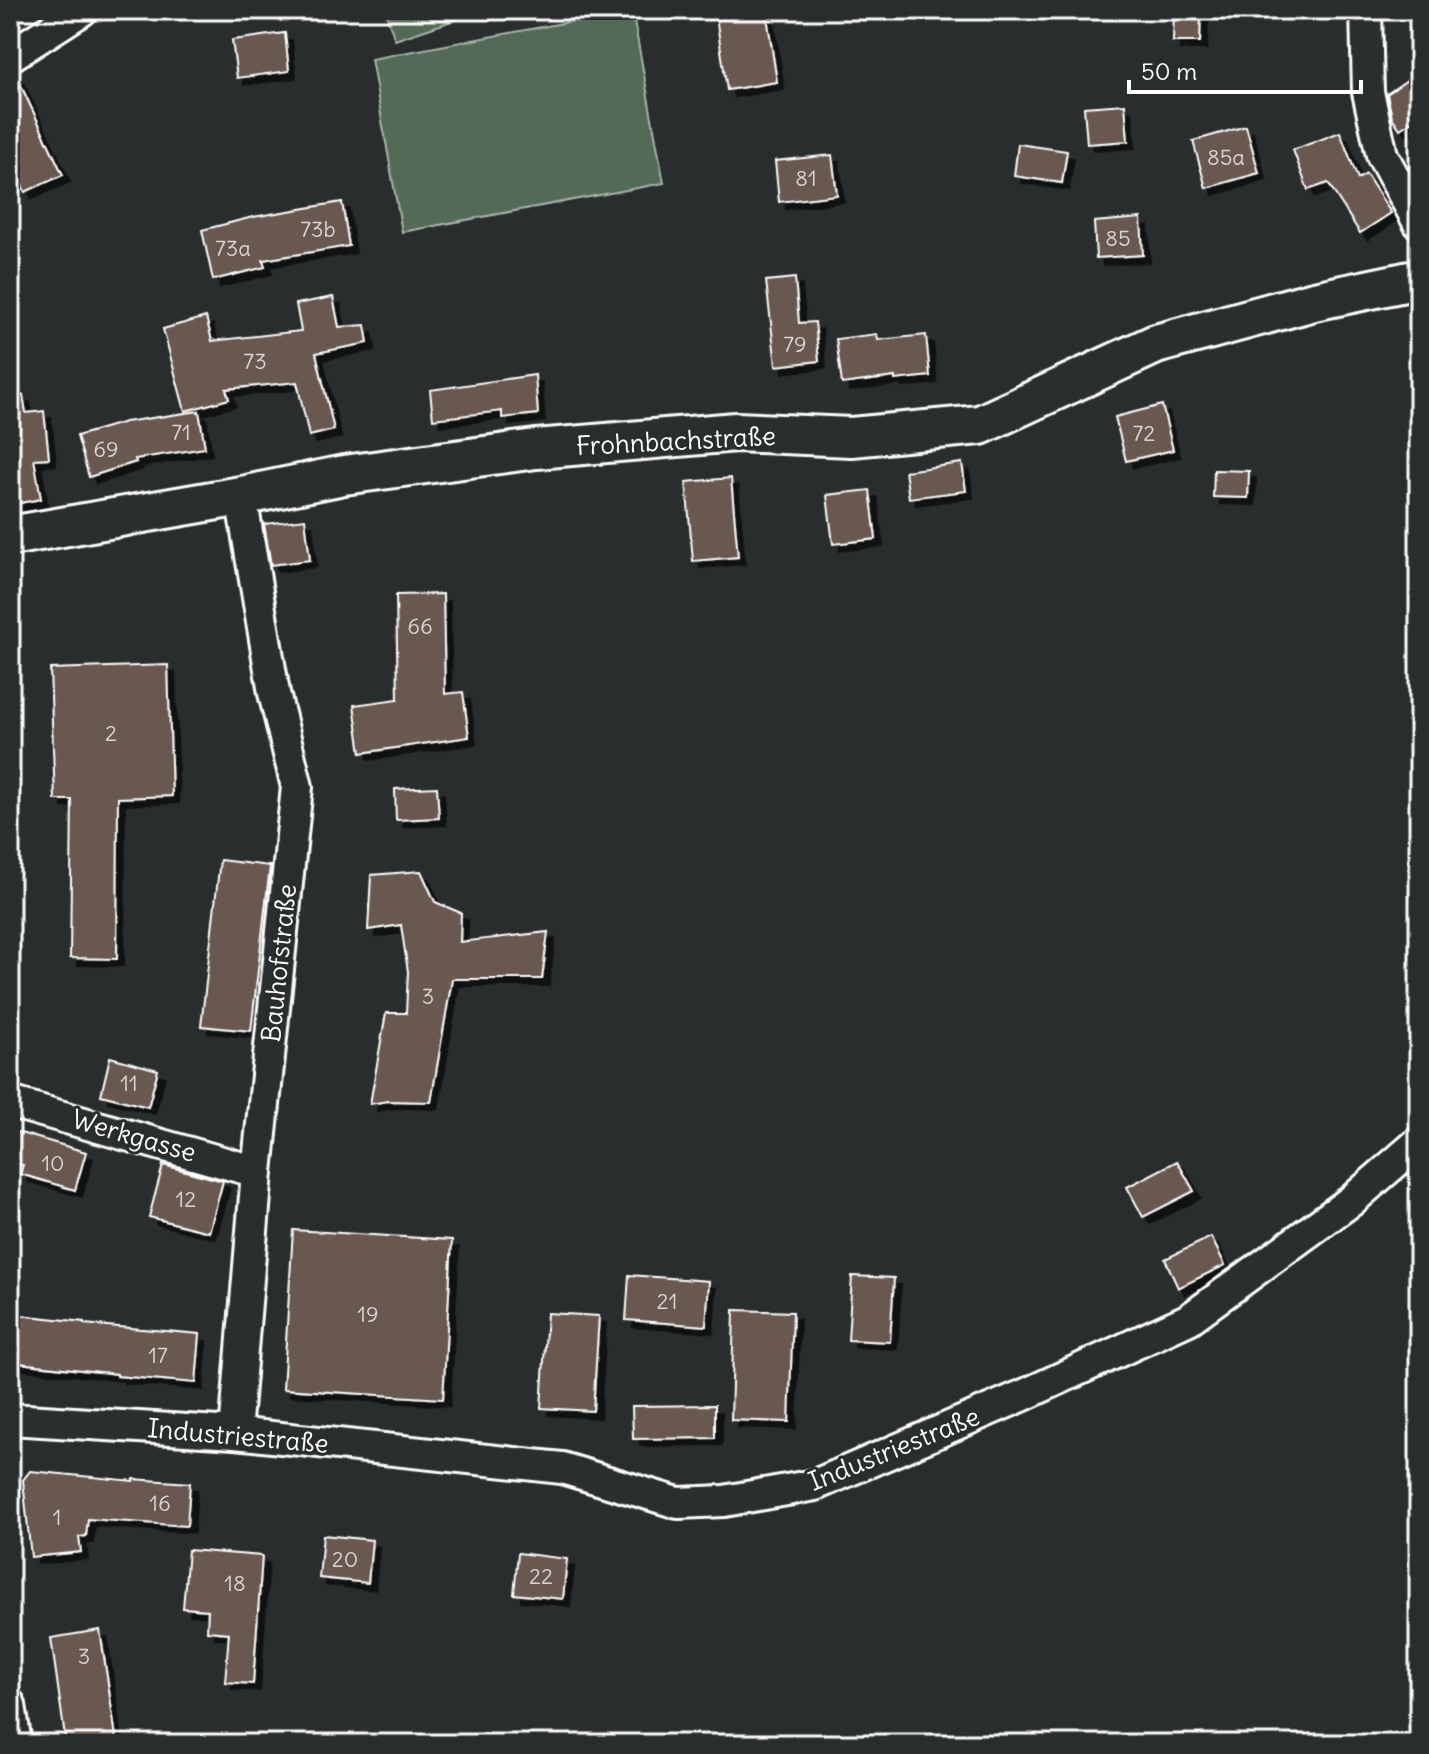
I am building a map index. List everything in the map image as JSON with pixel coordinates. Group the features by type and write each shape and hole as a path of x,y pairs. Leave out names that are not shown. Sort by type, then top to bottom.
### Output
{"street":[{"path":"10,56 82,10"},
{"path":"1366,10 1368,92 1382,155 1419,223"},
{"name":"Frohnbachstraße","path":"10,536 344,475 536,449 736,432 851,437 980,425 1156,344 1314,301 1419,279"},
{"name":"Bauhofstraße","path":"235,1433 257,1172 297,787 274,693 241,496"},
{"name":"Werkgasse","path":"10,1102 257,1172"},
{"name":"Industriestraße","path":"10,1419 235,1433 562,1468 678,1503 724,1501 815,1485 1024,1395 1189,1319 1351,1201 1419,1142"},
{"path":"10,1705 16,1744"}],"green space":[{"path":"385,10 485,10 395,40"},
{"path":"632,10 664,183 402,232 371,59"}],"building":[{"path":"715,10 766,10 777,82 727,90"},
{"path":"1174,10 1201,10 1200,42 1173,42"},
{"path":"285,33 289,71 237,78 232,40"},
{"path":"15,73 63,175 25,192 10,159 10,74"},
{"path":"1410,78 1419,91 1419,117 1400,129 1392,117 1387,94"},
{"path":"1125,104 1128,141 1087,144 1084,107"},
{"path":"1246,126 1259,173 1206,188 1193,141"},
{"path":"1340,132 1358,179 1366,174 1391,213 1360,233 1328,183 1308,190 1293,150"},
{"path":"1018,144 1067,151 1062,183 1014,176"},
{"path":"832,155 837,195 779,202 775,161"},
{"path":"342,202 349,246 263,260 265,267 213,280 202,230 253,217"},
{"path":"1141,218 1143,255 1096,258 1094,222"},
{"path":"795,278 799,323 815,322 819,361 776,366 766,281"},
{"path":"333,297 339,327 365,325 368,343 316,353 334,430 309,436 297,382 226,389 229,399 185,411 163,329 206,317 212,341 301,331 296,304"},
{"path":"877,334 878,340 926,335 930,376 842,384 836,339"},
{"path":"535,375 538,414 502,418 502,411 433,419 430,390"},
{"path":"23,395 26,413 44,411 49,458 34,459 41,499 10,505 10,396"},
{"path":"1162,405 1173,450 1126,461 1115,417"},
{"path":"199,411 205,448 135,459 136,462 89,477 77,436 125,422"},
{"path":"962,463 966,491 909,498 905,471"},
{"path":"1214,470 1249,471 1248,498 1213,497"},
{"path":"731,478 738,557 693,561 686,482"},
{"path":"870,490 876,539 833,544 827,495"},
{"path":"305,519 310,560 271,565 264,524"},
{"path":"443,594 445,694 463,692 469,737 361,753 354,705 398,699 396,595"},
{"path":"168,665 172,796 118,798 117,959 70,958 72,800 55,800 50,669"},
{"path":"437,787 439,818 396,820 395,789"},
{"path":"220,860 270,866 251,1031 201,1026"},
{"path":"421,871 435,902 461,913 460,942 548,932 542,979 452,979 431,1102 388,1101 370,1104 386,1013 406,1013 408,972 401,925 368,930 371,875"},
{"path":"110,1057 158,1070 148,1107 101,1095"},
{"path":"10,1130 86,1152 75,1190 20,1174 23,1165 10,1163"},
{"path":"1177,1161 1194,1191 1143,1217 1127,1187"},
{"path":"163,1165 223,1181 209,1232 149,1217"},
{"path":"293,1230 452,1240 443,1399 283,1389"},
{"path":"1211,1237 1225,1265 1178,1288 1165,1259"},
{"path":"629,1275 709,1281 706,1326 626,1320"},
{"path":"852,1276 894,1278 890,1342 848,1340"},
{"path":"734,1310 793,1312 789,1422 731,1420"},
{"path":"547,1313 599,1316 593,1411 541,1408"},
{"path":"10,1314 200,1334 196,1383 10,1362"},
{"path":"715,1405 715,1438 633,1439 632,1406"},
{"path":"30,1471 190,1483 187,1526 88,1519 86,1536 79,1537 81,1552 31,1557 23,1480"},
{"path":"323,1535 372,1540 368,1583 319,1578"},
{"path":"188,1550 262,1556 253,1684 225,1682 229,1633 207,1631 208,1610 183,1608"},
{"path":"518,1553 567,1559 563,1599 514,1594"},
{"path":"100,1630 117,1744 66,1744 51,1638"}]}
